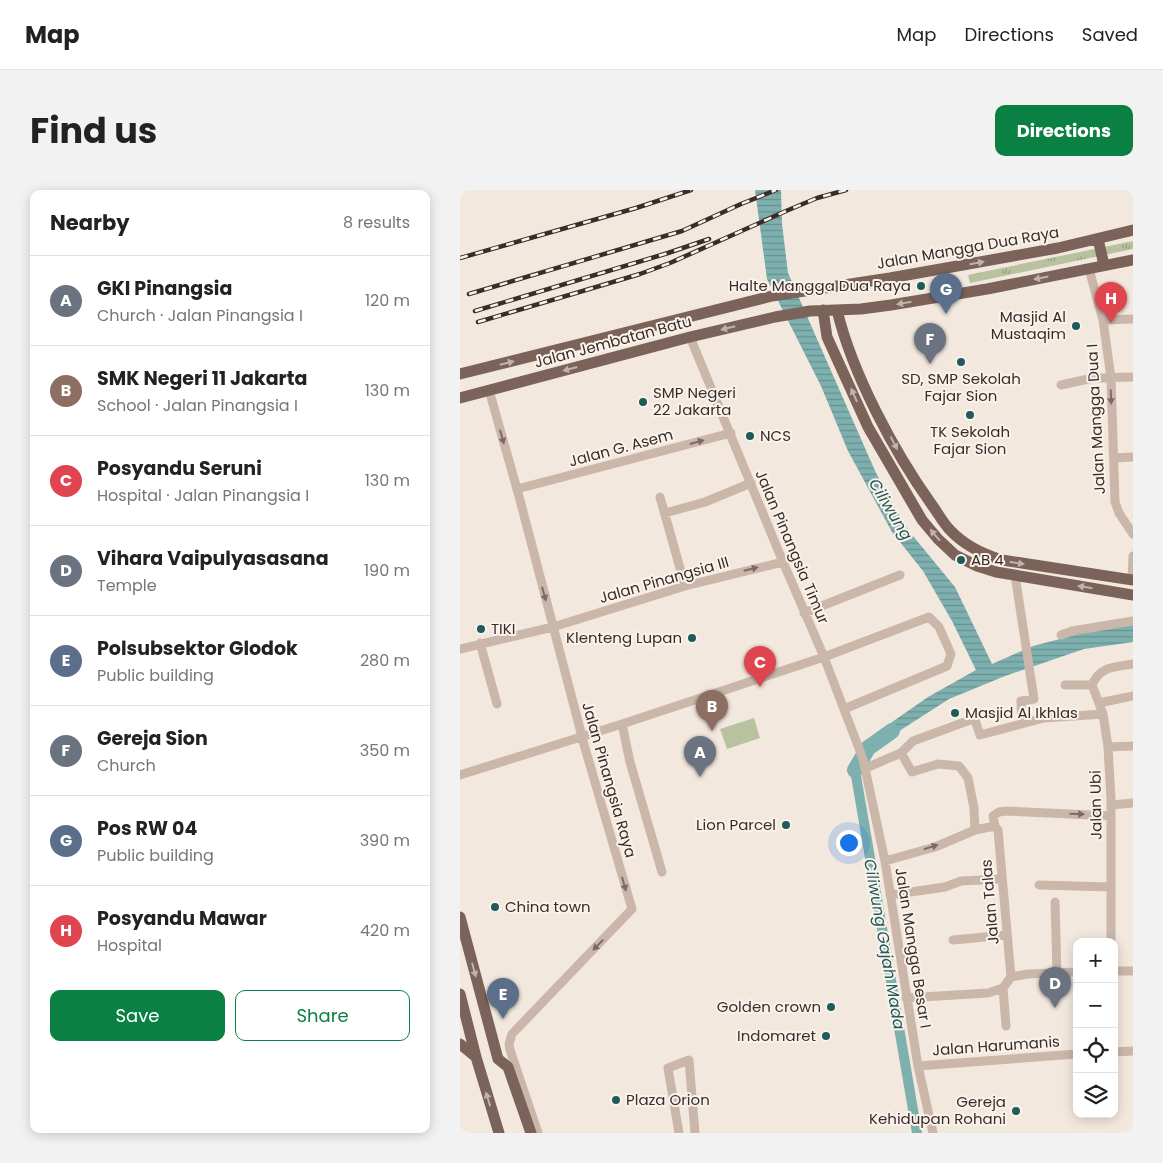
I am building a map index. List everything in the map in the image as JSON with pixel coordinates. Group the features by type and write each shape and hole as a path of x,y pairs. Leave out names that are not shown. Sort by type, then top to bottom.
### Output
{"main road":[{"name":"Jalan Mangga Dua Raya","path":"772,296 890,278 1058,248 1133,230"},
{"path":"1098,239 1104,266"},
{"path":"1133,260 987,289 891,305 823,310 827,337 868,427 922,520 955,555 977,566 1015,575 1133,595"},
{"name":"Jalan Jembatan Batu","path":"460,374 772,296"},
{"name":"Jalan Jembatan Batu","path":"460,398 690,337 775,317 823,310"},
{"path":"837,310 844,338 882,422 916,483 949,529 965,543 985,555 1002,560 1132,580"},
{"path":"868,427 882,422"},
{"path":"460,917 498,1059 508,1067 531,1133"},
{"path":"460,994 477,1061 499,1133"},
{"path":"460,1044 477,1061"},
{"path":"477,1061 498,1059"}],"street":[{"name":"Jalan Mangga Dua I","path":"1089,269 1103,320 1111,378 1115,502 1119,513 1133,534"},
{"path":"1103,320 1133,319"},
{"name":"Jalan Pinangsia Timur","path":"690,337 824,657 865,763"},
{"path":"1061,385 1093,378 1133,377"},
{"name":"Jalan Pinangsia Raya","path":"489,390 582,736 632,909 512,1034 510,1050 538,1133"},
{"name":"Jalan G. Asem","path":"517,489 731,433"},
{"path":"1114,458 1133,457"},
{"path":"665,513 705,502 750,483"},
{"path":"660,497 685,586"},
{"path":"1132,580 1133,556"},
{"name":"Jalan Pinangsia III","path":"460,649 553,627 685,586 783,562"},
{"path":"804,613 900,575"},
{"path":"1015,575 1034,699 1021,701 1022,723"},
{"path":"460,775 824,657 929,617 939,626 951,654 947,666 844,709"},
{"path":"1061,635 1072,630 1133,621"},
{"path":"480,643 497,704"},
{"path":"1065,685 1092,685 1099,673 1108,669 1133,664"},
{"name":"Jalan Ubi","path":"1092,685 1103,714 1108,748 1111,805 1111,938"},
{"path":"1099,703 1133,696"},
{"path":"865,763 901,753 913,741 973,719 976,720 980,735 1044,718 1103,714"},
{"path":"622,724 630,762 662,872"},
{"path":"1108,748 1133,746"},
{"path":"901,753 912,772 938,764 959,766 968,778 974,808 975,830"},
{"name":"Jalan Mangga Besar I","path":"865,763 885,861 918,1066 933,1133"},
{"path":"1111,805 1133,803"},
{"path":"885,861 935,847 975,830 995,826 993,816 999,812 1111,816"},
{"name":"Jalan Talas","path":"995,826 998,830 1010,977"},
{"path":"890,895 945,887 960,881 1002,879"},
{"path":"1039,885 1111,887"},
{"path":"1055,902 1057,973"},
{"path":"953,940 1006,935"},
{"path":"1118,971 1133,971"},
{"path":"1006,1026 1003,988 1010,977 1028,974 1073,972"},
{"path":"906,998 988,993 1003,988"},
{"path":"1118,1052 1133,1050"},
{"name":"Jalan Harumanis","path":"918,1066 1073,1054"},
{"path":"678,1133 668,1068 689,1060 695,1133"}],"green space":[{"path":"1133,241 1133,249 970,283 968,275"},
{"path":"754,718 760,738 727,749 720,729"}],"water":[{"name":"Ciliwung","path":"755,190 781,190 782,224 788,273 876,473 908,530 955,587 992,664 1033,646 1113,625 1133,623 1133,642 1084,649 1005,676 949,699 876,746 872,736 928,697 976,670 952,621 923,571 892,532 848,451 821,386 767,279"}],"waterway":[{"name":"Ciliwung Gajah Mada","path":"855,770 868,748 892,731"},
{"name":"Ciliwung Gajah Mada","path":"855,770 917,1133"}],"railway":[{"path":"460,258 636,208 691,190"},
{"path":"469,294 682,231 776,190"},
{"path":"478,322 640,274 670,263 817,198 846,190"},
{"path":"475,311 709,239"}],"place":[{"name":"Halte Mangga Dua Raya","path":"921,286"},
{"name":"Pos RW 04","path":"946,314"},
{"name":"Posyandu Mawar","path":"1111,323"},
{"name":"Masjid Al Mustaqim","path":"1076,326"},
{"name":"SD, SMP Sekolah Fajar Sion","path":"961,362"},
{"name":"Gereja Sion","path":"930,364"},
{"name":"SMP Negeri 22 Jakarta","path":"643,402"},
{"name":"TK Sekolah Fajar Sion","path":"970,415"},
{"name":"NCS","path":"750,436"},
{"name":"AB 4","path":"961,560"},
{"name":"TIKI","path":"481,629"},
{"name":"Klenteng Lupan","path":"692,638"},
{"name":"Posyandu Seruni","path":"760,687"},
{"name":"Masjid Al Ikhlas","path":"955,713"},
{"name":"SMK Negeri 11 Jakarta","path":"712,731"},
{"name":"GKI Pinangsia","path":"700,777"},
{"name":"Lion Parcel","path":"786,825"},
{"name":"China town","path":"495,907"},
{"name":"Golden crown","path":"831,1007"},
{"name":"Vihara Vaipulyasasana","path":"1055,1008"},
{"name":"Polsubsektor Glodok","path":"503,1019"},
{"name":"Indomaret","path":"826,1036"},
{"name":"Plaza Orion","path":"616,1100"},
{"name":"Gereja Kehidupan Rohani","path":"1016,1111"}]}
